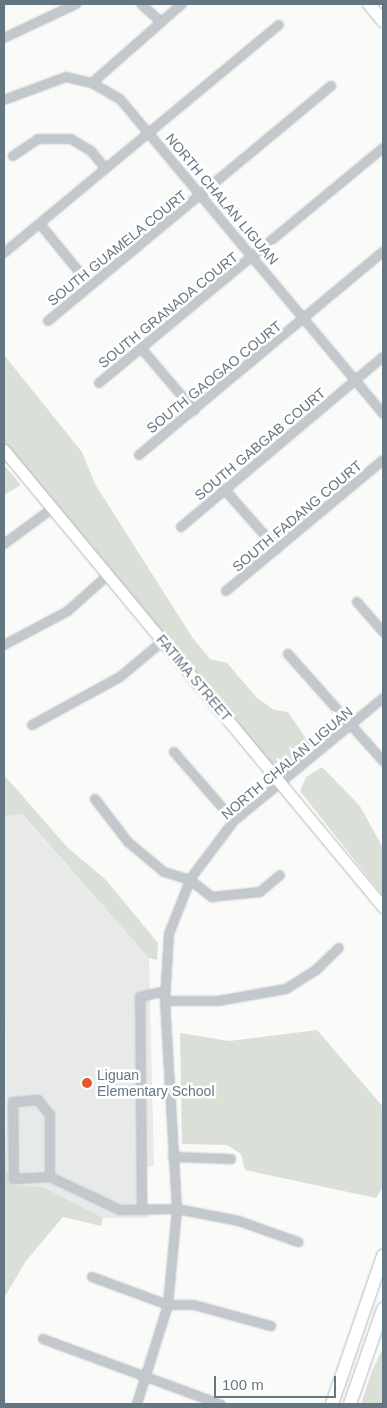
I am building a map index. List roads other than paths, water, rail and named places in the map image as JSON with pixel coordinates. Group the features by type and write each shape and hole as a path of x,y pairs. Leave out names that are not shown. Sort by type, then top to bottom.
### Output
{"main road":[{"path":"369,4 383,21"},
{"name":"FATIMA STREET","path":"4,450 383,907"},
{"path":"332,1404 383,1256"},
{"path":"350,1404 383,1309"}],"street":[{"path":"4,38 76,4"},
{"path":"141,4 161,22"},
{"path":"92,83 182,4"},
{"path":"4,253 279,25"},
{"name":"NORTH CHALAN LIGUAN","path":"4,100 66,77 92,83 120,99 150,132 383,413"},
{"name":"SOUTH GUAMELA COURT","path":"48,321 331,86"},
{"path":"13,156 38,139 71,139 91,151 106,169"},
{"name":"SOUTH GRANADA COURT","path":"99,383 254,257 383,148"},
{"path":"40,224 90,285"},
{"name":"SOUTH GAOGAO COURT","path":"139,455 383,252"},
{"path":"142,348 194,410"},
{"name":"SOUTH GABGAB COURT","path":"181,526 383,357"},
{"name":"SOUTH FADANG COURT","path":"226,591 383,460"},
{"path":"224,489 277,549"},
{"path":"4,544 53,508"},
{"path":"4,645 68,611 108,575"},
{"path":"358,602 383,631"},
{"path":"32,724 120,677 163,641"},
{"path":"288,654 383,761"},
{"name":"NORTH CHALAN LIGUAN","path":"137,1404 168,1305 177,1209 165,1001 169,934 190,880 234,820 383,698"},
{"path":"174,752 234,820"},
{"path":"95,799 128,842 164,872 190,880 212,897 244,897 260,892 280,875"},
{"path":"165,1001 218,1001 286,989 315,971 339,948"},
{"path":"142,1208 140,997 165,991"},
{"path":"50,1176 50,1115 38,1100 13,1102 14,1179 50,1176 120,1210 142,1208 177,1209 239,1221 298,1242"},
{"path":"173,1157 231,1159"},
{"path":"92,1277 168,1305 194,1305 271,1326"},
{"path":"43,1339 220,1404"}],"place":[{"name":"Liguan Elementary School","path":"87,1083"}]}
